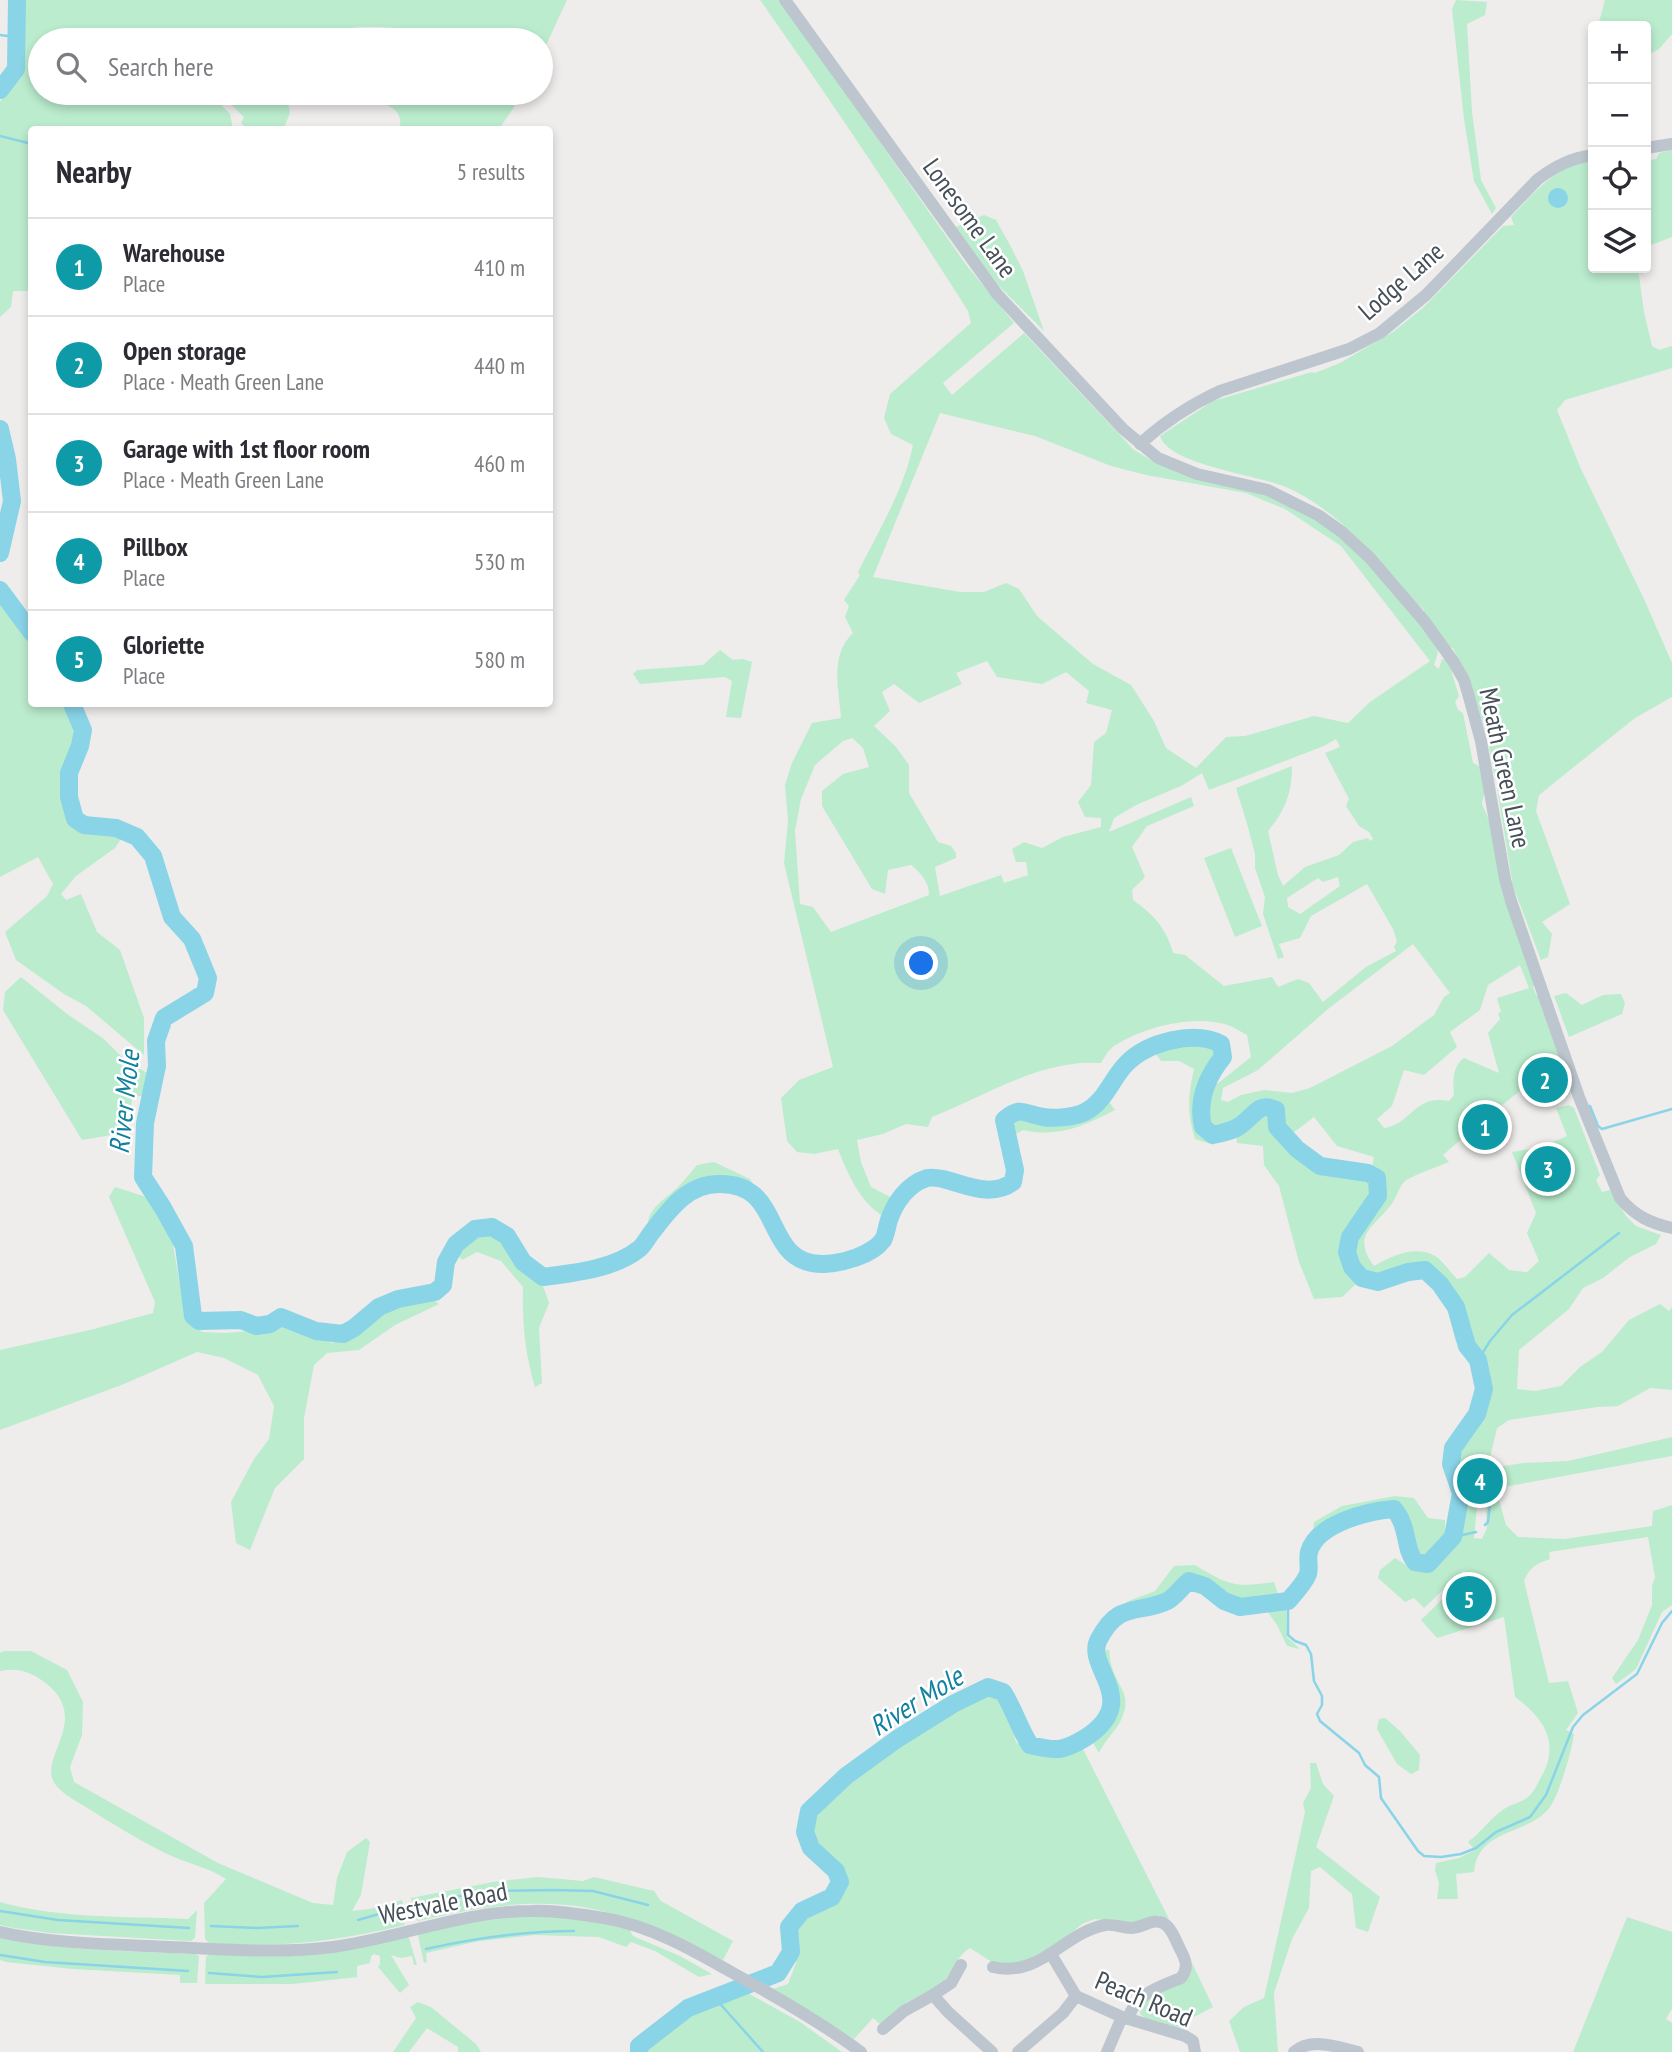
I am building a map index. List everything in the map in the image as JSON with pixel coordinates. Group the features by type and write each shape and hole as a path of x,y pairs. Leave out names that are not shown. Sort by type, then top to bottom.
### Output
{"street":[{"name":"Lonesome Lane","path":"785,0 997,294 1091,396 1140,444"},
{"path":"1651,147 1672,144"},
{"name":"Lodge Lane","path":"1140,444 1164,423 1210,395 1349,349 1380,333 1426,295 1538,179 1556,166 1574,158 1588,156"},
{"name":"Meath Green Lane","path":"1140,444 1158,458 1176,466 1197,474 1268,490 1318,515 1342,532 1370,558 1449,655 1464,680 1476,720 1511,901 1579,1097 1620,1198 1630,1211 1644,1220 1672,1228"},
{"name":"Westvale Road","path":"0,1932 100,1944 253,1952 292,1951 362,1943 474,1917 528,1910 551,1911 625,1923 670,1940 773,1995 831,2029 862,2052"},
{"path":"993,1967 1013,1970 1027,1966 1083,1934 1107,1925 1130,1928 1162,1922 1168,1926 1183,1955 1186,1972 1181,1978 1139,1998 1107,2052"},
{"name":"Peach Road","path":"1051,1954 1076,1996 1125,2018 1185,2036 1193,2041 1195,2052"},
{"path":"883,2029 904,2011 951,1983 961,1965"},
{"path":"933,1995 992,2052"},
{"path":"1018,2052 1063,2013 1076,1996"},
{"path":"1294,2052 1301,2047 1316,2044 1358,2052"}],"green space":[{"path":"23,0 567,0 553,30 553,28 374,27 28,28 28,105 221,105 230,114 232,126 28,126 28,291 13,291 11,307 0,317 0,102 20,72 23,62 19,29"},
{"path":"760,0 780,0 967,266 1014,323 943,383 952,395 1024,333 1134,450 1156,463 1273,494 1328,526 1381,576 1435,642 1438,652 1434,665 1439,669 1442,659 1448,660 1459,696 1455,702 1458,710 1463,713 1473,763 1481,767 1485,790 1482,804 1492,827 1537,985 1533,987 1536,995 1540,994 1571,1090 1567,1097 1558,1100 1548,1073 1538,1077 1443,1155 1449,1162 1404,1182 1393,1202 1365,1238 1364,1246 1374,1266 1396,1255 1422,1252 1438,1258 1457,1279 1465,1277 1489,1253 1509,1270 1527,1272 1539,1261 1527,1233 1536,1213 1512,1152 1541,1147 1567,1136 1556,1108 1569,1105 1574,1108 1600,1175 1596,1180 1602,1192 1610,1190 1626,1216 1636,1226 1661,1235 1656,1244 1630,1257 1603,1278 1583,1288 1569,1309 1519,1350 1517,1389 1535,1391 1561,1386 1580,1367 1602,1352 1629,1320 1660,1304 1669,1311 1672,1307 1672,1390 1650,1388 1618,1406 1509,1420 1497,1428 1486,1475 1482,1473 1476,1478 1476,1485 1482,1487 1478,1495 1474,1538 1482,1539 1487,1528 1485,1491 1492,1468 1523,1463 1568,1461 1672,1437 1672,1456 1504,1487 1498,1496 1506,1525 1518,1537 1564,1539 1652,1526 1653,1511 1672,1505 1672,1605 1662,1612 1636,1669 1616,1684 1612,1678 1638,1640 1652,1605 1655,1577 1648,1537 1549,1552 1550,1559 1531,1569 1524,1581 1549,1683 1568,1681 1578,1713 1566,1730 1574,1734 1573,1741 1561,1783 1550,1807 1530,1823 1494,1839 1478,1857 1474,1872 1456,1874 1458,1899 1437,1899 1439,1883 1436,1863 1459,1858 1475,1850 1468,1842 1499,1813 1530,1795 1546,1766 1549,1743 1542,1723 1515,1697 1504,1617 1437,1638 1421,1620 1469,1573 1463,1571 1424,1608 1414,1598 1405,1602 1378,1578 1380,1570 1395,1558 1409,1567 1425,1568 1455,1539 1465,1495 1456,1469 1455,1456 1481,1415 1488,1389 1482,1360 1468,1339 1456,1342 1441,1297 1429,1283 1420,1278 1417,1267 1368,1275 1354,1253 1357,1237 1374,1212 1381,1194 1383,1179 1372,1167 1374,1157 1337,1146 1314,1117 1289,1136 1280,1119 1284,1114 1277,1100 1263,1100 1236,1123 1211,1129 1204,1111 1210,1088 1214,1082 1217,1084 1251,1057 1247,1035 1228,1025 1200,1021 1169,1024 1139,1033 1112,1048 1101,1063 1055,1067 1019,1079 932,1117 928,1127 906,1124 883,1134 857,1140 861,1162 871,1187 892,1198 884,1217 862,1196 838,1149 814,1154 797,1152 787,1141 781,1098 799,1080 833,1067 784,863 788,821 785,785 792,763 812,723 841,718 838,662 853,633 845,617 849,606 844,600 860,575 858,572 897,494 913,445 891,434 884,418 890,394 971,323 968,311 917,232","holes":["940,413 1035,436 1111,466 1246,493 1285,509 1341,546 1430,661 1370,702 1348,723 1314,716 1245,736 1226,737 1196,768 1166,748 1154,721 1131,685 1093,664 1037,616 1019,589 1006,583 984,592 960,592 873,577","987,661 997,677 1042,684 1066,672 1089,691 1086,703 1112,710 1106,733 1094,742 1091,785 1078,802 1085,817 1101,818 1101,827 1063,837 1042,848 1024,842 1012,849 1016,862 1026,862 1028,875 1004,883 1001,875 940,896 935,867 956,858 956,853 951,846 938,842 909,793 909,765 896,747 874,726 890,711 882,692 894,684 919,703 962,684 956,673","852,738 863,748 869,767 843,774 822,791 822,806 872,889 885,894 888,870 911,865 924,878 929,895 831,932 813,907 800,904 795,831 801,799 815,765 843,741","1336,739 1340,747 1325,753 1349,799 1346,806 1359,826 1369,832 1373,839 1353,842 1339,855 1305,867 1283,886 1268,831 1286,801 1291,785 1292,766 1236,788 1255,854 1255,868 1265,897 1263,914 1278,959 1284,957 1279,944 1300,938 1311,916 1367,884 1393,929 1397,941 1394,947 1396,951 1366,967 1323,1002 1309,983 1298,979 1278,987 1272,977 1224,986 1185,955 1173,953 1158,923 1133,900 1132,890 1145,877 1132,847 1147,826 1194,806 1191,797 1109,832 1114,818 1202,773 1209,790","1338,877 1340,886 1300,914 1288,907 1287,898 1318,878 1323,882","1413,944 1450,993 1444,997 1434,1015 1392,1046 1310,1088 1292,1093 1264,1090 1241,1095 1228,1102 1221,1100 1223,1088 1258,1070 1328,1009","1520,965 1529,988 1497,998 1500,1019 1488,1033 1499,1073 1464,1058 1455,1070 1454,1095 1449,1101 1437,1100 1420,1105 1401,1121 1384,1128 1377,1119 1392,1106 1404,1070 1424,1075 1457,1047 1450,1032 1480,1010 1488,985"]},
{"path":"1456,0 1487,2 1485,15 1467,24 1472,112 1481,180 1496,208 1492,214 1474,181 1452,9"},
{"path":"1605,0 1672,0 1672,34 1659,49 1651,53 1651,21 1599,21"},
{"path":"232,105 288,105 290,113 285,126 244,126 241,123 244,117"},
{"path":"387,105 516,105 501,126 400,126 398,114"},
{"path":"1672,150 1672,237 1651,245 1651,160 1656,159 1659,153"},
{"path":"1588,162 1588,273 1639,273 1652,346 1659,350 1672,346 1672,368 1565,400 1557,410 1581,469 1672,663 1672,697 1635,718 1539,795 1536,811 1570,904 1542,922 1552,934 1548,957 1541,960 1513,886 1497,788 1503,786 1501,779 1495,780 1489,746 1500,742 1498,733 1486,733 1475,698 1453,648 1448,647 1424,615 1424,610 1369,549 1331,514 1286,487 1180,455 1167,446 1160,436 1213,401 1315,373 1340,363 1393,332 1424,307 1503,226 1514,225 1511,217 1529,198 1558,173"},
{"path":"984,215 996,220 1010,245 1023,271 1044,331 997,284 956,227"},
{"path":"0,605 28,639 28,707 66,707 74,739 64,770 63,793 73,829 105,831 122,837 115,848 76,876 61,894 66,900 81,894 97,932 120,950 144,1018 144,1055 86,1006 16,960 5,932 47,896 53,884 38,857 0,877"},
{"path":"720,650 733,660 752,662 741,718 726,717 732,681 725,677 640,684 633,674 637,670 703,665"},
{"path":"1231,848 1262,926 1235,937 1204,858"},
{"path":"21,977 67,1014 104,1039 125,1060 147,1073 147,1095 132,1097 129,1132 82,1140 3,1010 5,992"},
{"path":"1566,993 1582,1005 1603,995 1621,994 1625,1003 1622,1014 1569,1037 1554,996"},
{"path":"1191,1043 1211,1046 1216,1054 1197,1101 1198,1135 1214,1140 1214,1145 1195,1139 1192,1130 1189,1104 1194,1069 1179,1061 1161,1061 1156,1054"},
{"path":"1110,1103 1115,1110 1070,1129 1048,1132 1023,1130 1014,1135 1011,1122 1024,1116 1049,1124 1089,1116"},
{"path":"1267,1116 1272,1132 1317,1174 1362,1177 1372,1184 1368,1198 1345,1235 1345,1259 1356,1284 1342,1297 1314,1299 1299,1262 1279,1186 1264,1165 1263,1146 1237,1143 1236,1134 1254,1119"},
{"path":"714,1162 750,1179 754,1187 721,1181 694,1186 671,1201 648,1226 654,1209 697,1165"},
{"path":"115,1187 150,1198 172,1239 184,1309 190,1325 203,1332 264,1330 278,1325 303,1329 332,1343 352,1336 386,1307 431,1298 439,1304 395,1325 359,1350 327,1353 314,1365 304,1418 304,1459 275,1488 250,1550 236,1543 231,1502 254,1459 269,1439 274,1406 258,1375 224,1358 197,1352 124,1384 0,1430 0,1350 153,1313 155,1302 109,1197"},
{"path":"493,1235 508,1246 523,1269 542,1283 549,1303 539,1328 542,1383 535,1387 525,1338 523,1287 501,1261 477,1252 462,1260 458,1255 469,1240"},
{"path":"1395,1496 1414,1498 1428,1518 1445,1520 1445,1536 1430,1555 1420,1555 1402,1505 1391,1503 1368,1507 1313,1531 1314,1522 1342,1506"},
{"path":"1195,1565 1224,1581 1241,1585 1274,1582 1278,1594 1286,1598 1287,1637 1300,1649 1287,1646 1268,1612 1239,1613 1258,1607 1256,1597 1233,1600 1193,1576 1182,1578 1168,1593 1129,1606 1126,1602 1155,1591 1174,1566"},
{"path":"1106,1650 1109,1650 1111,1665 1126,1704 1121,1720 1099,1753 1092,1741 1115,1717 1118,1702 1115,1686 1102,1657"},
{"path":"31,1651 67,1670 83,1702 82,1735 70,1767 74,1782 218,1863 313,1903 333,1905 337,1878 347,1852 366,1838 370,1842 361,1895 352,1911 402,1900 406,1920 404,1925 307,1942 258,1945 209,1943 205,1939 204,1903 226,1879 144,1842 58,1788 51,1773 65,1722 64,1708 56,1693 35,1676 16,1670 0,1671 0,1653"},
{"path":"987,1695 997,1695 1002,1702 1010,1717 1016,1742 1024,1747 1041,1754 1058,1756 1082,1747 1169,1919 1158,1915 1132,1923 1095,1919 1082,1924 1063,1940 1027,1960 1009,1964 992,1962 970,1948 938,1987 907,2002 881,2025 873,2018 854,2039 773,1989 788,1984 796,1963 800,1921 837,1901 848,1886 842,1870 810,1831 815,1817 829,1796 838,1789 932,1725"},
{"path":"1385,1718 1420,1755 1419,1770 1411,1774 1397,1764 1377,1729 1379,1719"},
{"path":"1310,1763 1316,1763 1323,1784 1334,1796 1316,1847 1380,1897 1368,1932 1356,1928 1352,1894 1320,1867 1311,1871 1309,1908 1292,1939 1274,1993 1278,2052 1240,2052 1229,2021 1244,2007 1264,1998 1305,1812 1303,1803 1311,1788"},
{"path":"538,1877 583,1881 594,1877 654,1891 661,1901 733,1941 723,1960 633,1920 570,1905 519,1904 468,1910 418,1921 414,1917 411,1898 493,1882"},
{"path":"0,1902 46,1911 117,1917 188,1919 197,1910 195,1938 191,1941 50,1933 8,1927 0,1925"},
{"path":"529,1915 587,1919 630,1930 633,1936 680,1956 712,1974 699,1977 655,1951 631,1942 626,1947 599,1937 535,1935 479,1941 426,1953 427,1962 424,1963 418,1936 421,1932"},
{"path":"1627,1917 1672,1932 1672,2009 1666,2019 1672,2023 1672,2052 1573,2052"},
{"path":"405,1936 409,1938 417,1965 414,1965 412,1956 401,1958 391,1955 409,1985 400,1993 378,1967 380,1956 374,1954 370,1963 357,1966 357,1977 293,1984 205,1984 206,1957 209,1954"},
{"path":"0,1938 73,1948 195,1954 199,1956 197,1983 180,1983 180,1975 6,1962 0,1960"},
{"path":"1192,1963 1213,2007 1192,2018 1179,2030 1149,2021 1140,2014 1142,2007 1154,1993"},
{"path":"744,1991 800,2022 842,2052 646,2052 656,2040 680,2023"},
{"path":"418,2002 431,2007 476,2044 481,2052 458,2052 458,2047 427,2028 409,2052 393,2052 416,2018 410,2007"}],"water":[{"path":"1554,188 1562,188 1568,198 1562,208 1554,208 1548,202 1548,194"}],"waterway":[{"name":"River Mole","path":"0,90 16,69 17,0"},
{"path":"0,35 15,37"},
{"path":"0,136 28,143"},
{"name":"River Mole","path":"0,429 12,501 0,553"},
{"name":"River Mole","path":"0,590 28,628"},
{"name":"River Mole","path":"73,707 83,730 80,746 69,773 69,797 75,819 84,825 116,828 137,837 153,856 172,917 192,939 208,978 205,993 164,1018 156,1041 157,1066 145,1123 143,1177 184,1246 193,1316 199,1321 241,1320 256,1326 270,1324 281,1317 316,1331 343,1334 379,1307 398,1299 435,1292 443,1285 446,1262 456,1244 475,1229 492,1227 507,1236 523,1262 543,1277 606,1266 639,1249 672,1207 688,1193 708,1185 740,1187 755,1196 790,1252 804,1261 824,1264 847,1260 878,1246 899,1200 908,1189 920,1181 937,1178 988,1190 1005,1187 1013,1182 1015,1170 1004,1120 1010,1115 1023,1112 1059,1118 1085,1112 1098,1102 1121,1069 1136,1056 1159,1044 1185,1038 1198,1038 1221,1044 1223,1057 1212,1073 1202,1099 1203,1127 1213,1135 1224,1133 1238,1127 1261,1108 1270,1108 1276,1110 1277,1127 1297,1149 1320,1166 1368,1173 1377,1178 1378,1196 1350,1237 1347,1252 1352,1267 1362,1278 1378,1282 1408,1272 1425,1270 1440,1284 1456,1307 1467,1346 1478,1360 1484,1389 1477,1414 1453,1448 1451,1464 1461,1493 1453,1537 1428,1564 1415,1562 1402,1523 1394,1509 1383,1510 1345,1520 1322,1533 1309,1552 1309,1571 1306,1578 1288,1601 1240,1607 1224,1601 1205,1586 1189,1581 1168,1600 1120,1615 1106,1628 1096,1650 1111,1697 1110,1710 1102,1724 1085,1738 1064,1748 1030,1745 1003,1692 988,1687 953,1704 897,1739 846,1776 809,1811 805,1832 811,1848 836,1871 840,1882 832,1897 802,1911 789,1927 791,1952 778,1973 688,2008 639,2046 639,2052"},
{"path":"1590,1106 1598,1126 1602,1129 1672,1109"},
{"path":"1478,1360 1512,1315 1619,1233"},
{"path":"1485,1525 1488,1522 1490,1503"},
{"path":"1453,1537 1476,1532"},
{"path":"1288,1601 1288,1635 1306,1645 1311,1654 1314,1681 1322,1696 1322,1705 1317,1714 1320,1721 1359,1753 1365,1765 1379,1777 1381,1798 1418,1851 1424,1856 1441,1857 1476,1848 1496,1832 1530,1817 1546,1795 1573,1727 1583,1715 1637,1674 1662,1623 1672,1611"},
{"path":"418,1904 487,1891 552,1890 593,1891 648,1905"},
{"path":"358,1920 396,1909"},
{"path":"0,1911 58,1920 189,1928"},
{"path":"211,1926 298,1926"},
{"path":"426,1949 500,1936 574,1931"},
{"path":"0,1955 45,1962 188,1971"},
{"path":"209,1973 262,1977 337,1972"},
{"path":"714,1997 763,2052"}],"place":[{"name":"Open storage","path":"1545,1080"},
{"name":"Warehouse","path":"1485,1127"},
{"name":"Garage with 1st floor room","path":"1548,1169"},
{"name":"Pillbox","path":"1480,1481"},
{"name":"Gloriette","path":"1469,1599"}]}
